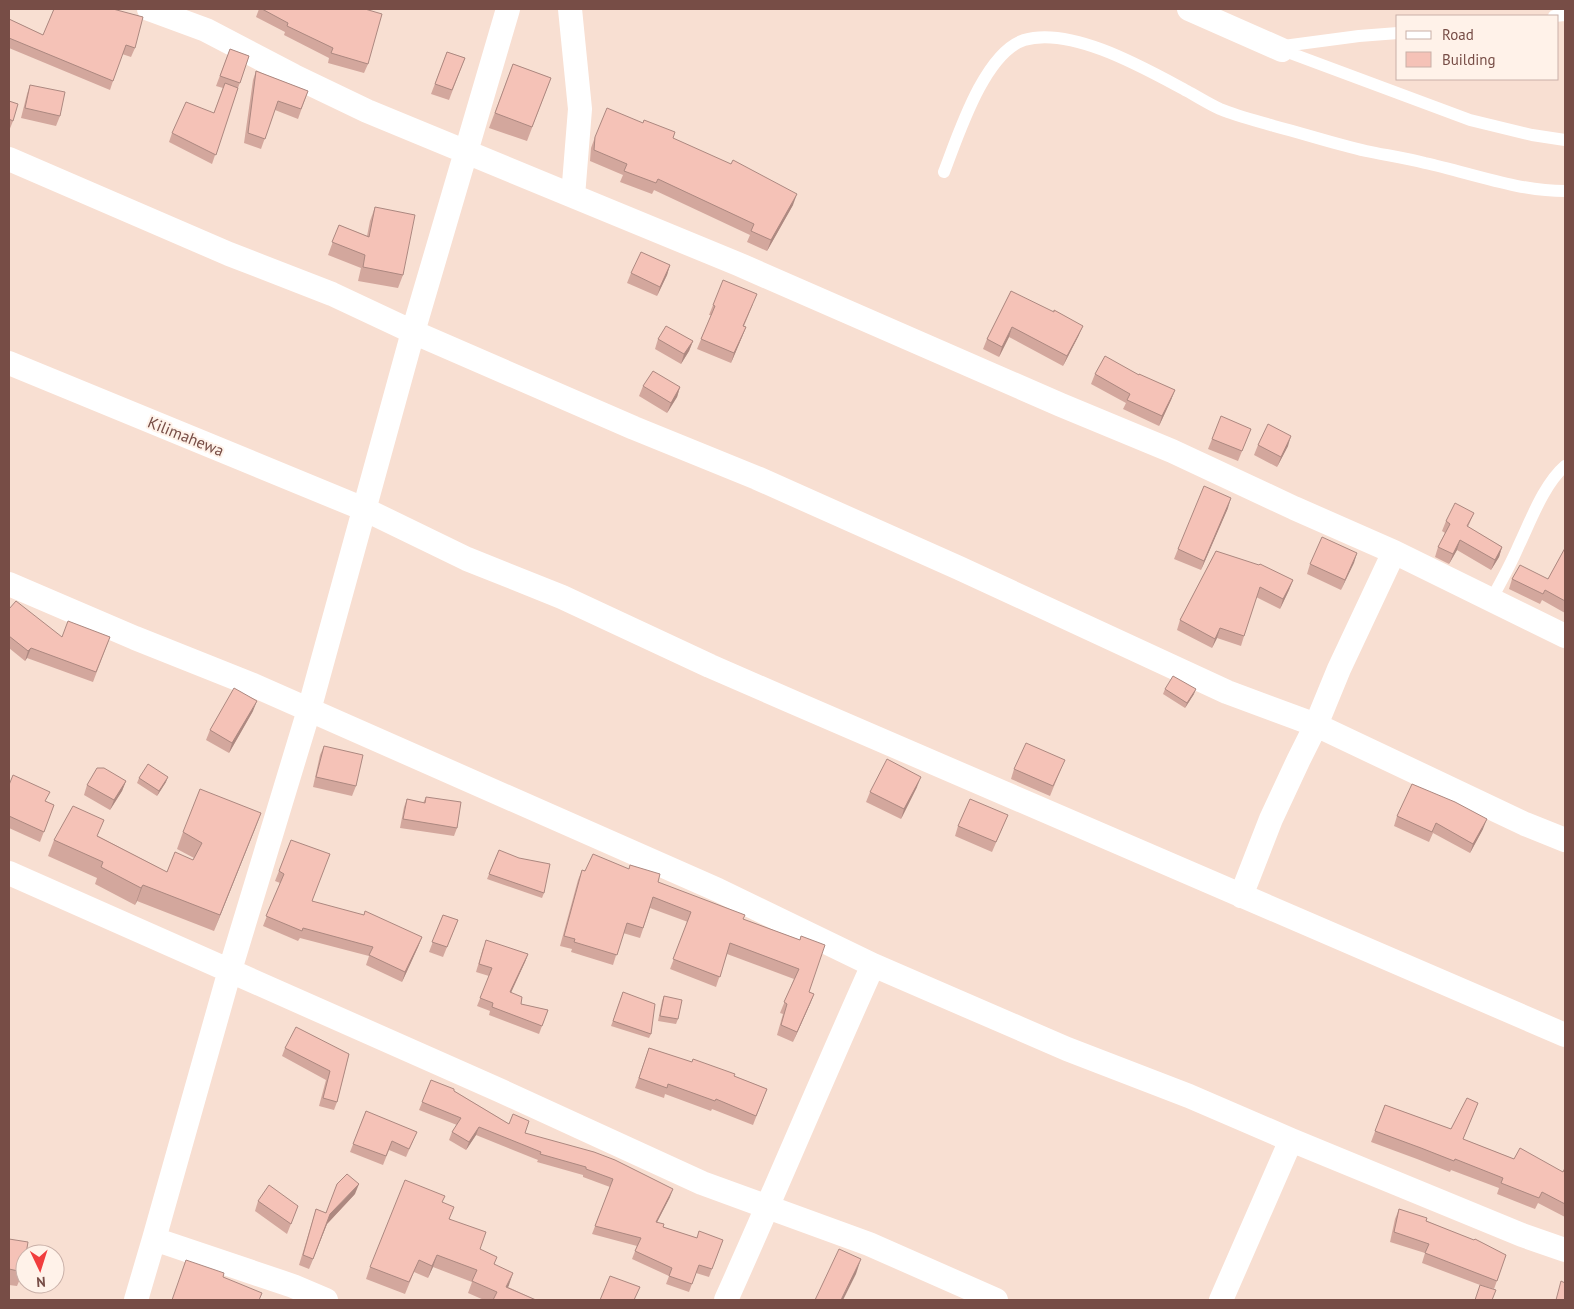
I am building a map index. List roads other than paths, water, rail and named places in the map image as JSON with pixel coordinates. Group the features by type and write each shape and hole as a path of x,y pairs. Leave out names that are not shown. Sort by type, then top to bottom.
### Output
{"street":[{"path":"149,9 206,30 294,76 367,111 746,267 1061,405 1172,451 1394,552 1565,636"},
{"path":"136,1300 230,970 308,710 413,332 508,9"},
{"path":"570,9 580,109 573,196"},
{"path":"1189,9 1279,48"},
{"path":"9,159 220,250 332,294 413,332 634,428 766,482 959,568 1227,692 1316,725 1525,824 1565,840"},
{"name":"Kilimahewa","path":"9,364 364,509 466,559 562,597 727,673 1565,1035"},
{"path":"1241,896 1271,819 1298,759 1316,725 1339,669 1394,552"},
{"path":"9,584 135,638 245,682 718,890 873,964 1067,1049 1189,1096 1522,1235 1565,1250"},
{"path":"9,873 499,1090 702,1183 869,1244 996,1300"},
{"path":"726,1300 873,964"},
{"path":"1221,1300 1291,1140"},
{"path":"154,1239 293,1286 326,1300"}],"lane":[{"path":"1279,48 1359,36 1396,33"},
{"path":"944,172 962,125 991,68 1008,49 1024,40 1060,38 1096,48 1168,81 1220,109 1248,118 1364,150 1426,163 1477,177 1548,191 1565,191"},
{"path":"1279,48 1470,120 1532,135 1565,140"},
{"path":"1491,600 1541,500 1558,472 1565,466"}]}
